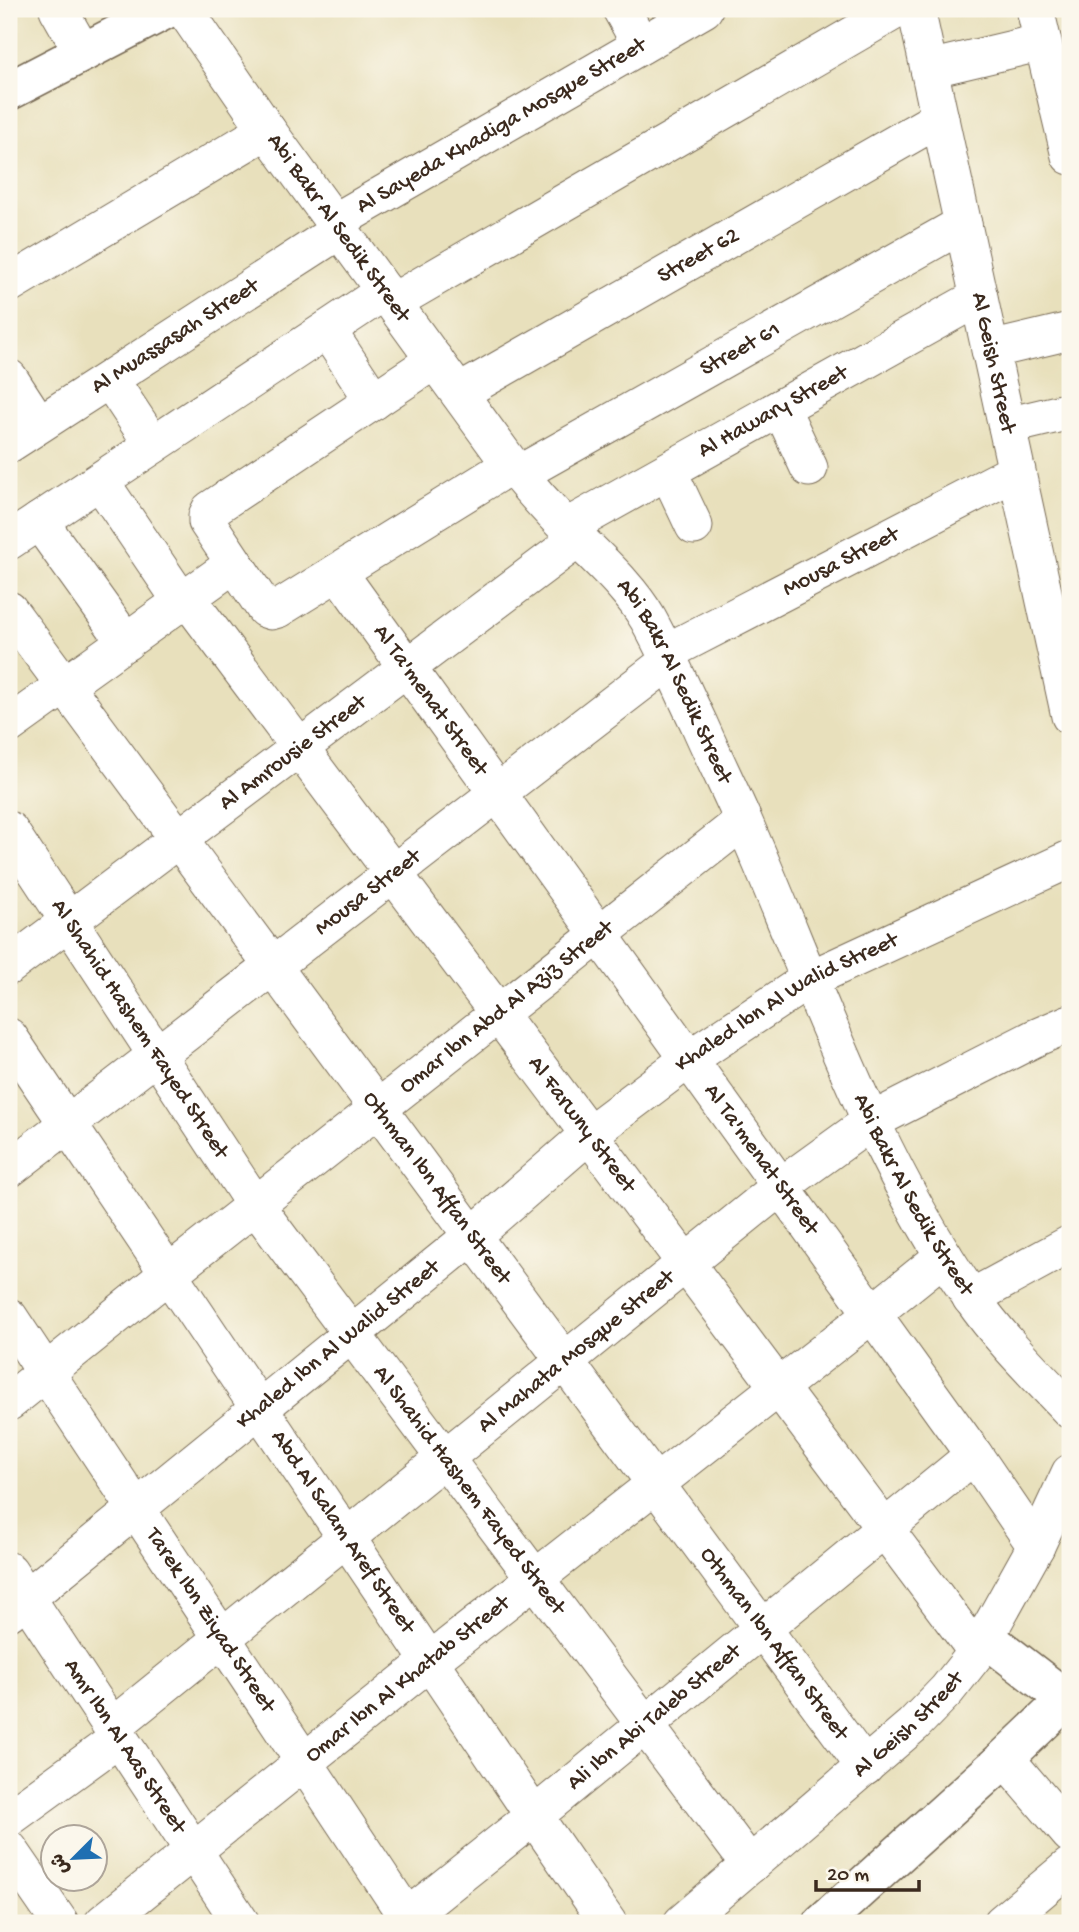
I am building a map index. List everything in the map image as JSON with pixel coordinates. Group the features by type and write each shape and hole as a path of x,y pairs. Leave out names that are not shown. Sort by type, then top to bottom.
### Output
{"street":[{"path":"58,9 83,53"},
{"path":"9,91 167,9"},
{"name":"Abi Bakr Al Sedik Street","path":"184,9 267,130 515,469 615,575 646,615 743,821 870,1122 912,1205 971,1298 1030,1368 1070,1410"},
{"path":"621,9 641,45"},
{"name":"Al Sayeda Khadiga Mosque Street","path":"338,226 704,9"},
{"path":"9,541 327,330 898,9"},
{"name":"Al Geish Street","path":"916,9 1070,716"},
{"path":"929,69 1039,25 1070,156"},
{"name":"Street 62","path":"459,393 940,118"},
{"path":"9,284 267,130"},
{"name":"Street 61","path":"234,564 265,609 271,611 515,469 963,224"},
{"name":"Al Muassasah Street","path":"9,444 110,380 338,226"},
{"name":"Al Hawary Street","path":"573,533 668,471 979,298"},
{"path":"327,330 374,401"},
{"path":"990,350 1070,331"},
{"path":"9,725 234,564 207,522 211,510 435,360"},
{"path":"9,378 39,424"},
{"path":"110,380 153,445"},
{"path":"781,408 809,468"},
{"path":"1007,426 1070,411"},
{"path":"668,471 694,526"},
{"name":"Mousa Street","path":"9,1169 498,793 667,657 1017,471"},
{"name":"Al Farwny Street","path":"100,481 184,600 300,748 884,1529 981,1644"},
{"path":"39,521 125,642"},
{"name":"Al Amrousie Street","path":"9,966 407,668 573,533"},
{"name":"Al Ta'menat Street","path":"338,572 974,1455 1036,1546"},
{"name":"Othman Ibn Affan Street","path":"9,610 864,1767"},
{"name":"Omar Ibn Abd Al Aziz Street","path":"9,1402 743,821"},
{"name":"Al Shahid Hashem Fayed Street","path":"9,830 256,1205 750,1865"},
{"name":"Khaled Ibn Al Walid Street","path":"15,1594 136,1509 472,1236 588,1135 689,1059 808,980 1070,859"},
{"name":"Al Mahata Mosque Street","path":"9,1818 115,1732 222,1639 780,1186 870,1122 1070,1023"},
{"name":"Abd Al Salam Aref Street","path":"9,1037 608,1923"},
{"path":"971,1298 1070,1244"},
{"name":"Omar Ibn Al Khatab Street","path":"103,1923 944,1256"},
{"name":"Tarek Ibn Ziyad Street","path":"9,1317 406,1921"},
{"name":"Ali Ibn Abi Taleb Street","path":"406,1921 974,1455"},
{"name":"Al Geish Street","path":"682,1923 913,1726 947,1690 981,1644 1036,1546 1070,1473"},
{"name":"Amr Ibn Al Aas Street","path":"15,1594 115,1732 241,1923"},
{"path":"822,1923 1069,1698 981,1644"},
{"path":"1005,1758 1070,1834"},
{"path":"9,1849 60,1923"},
{"path":"1002,1923 1070,1866"}]}
